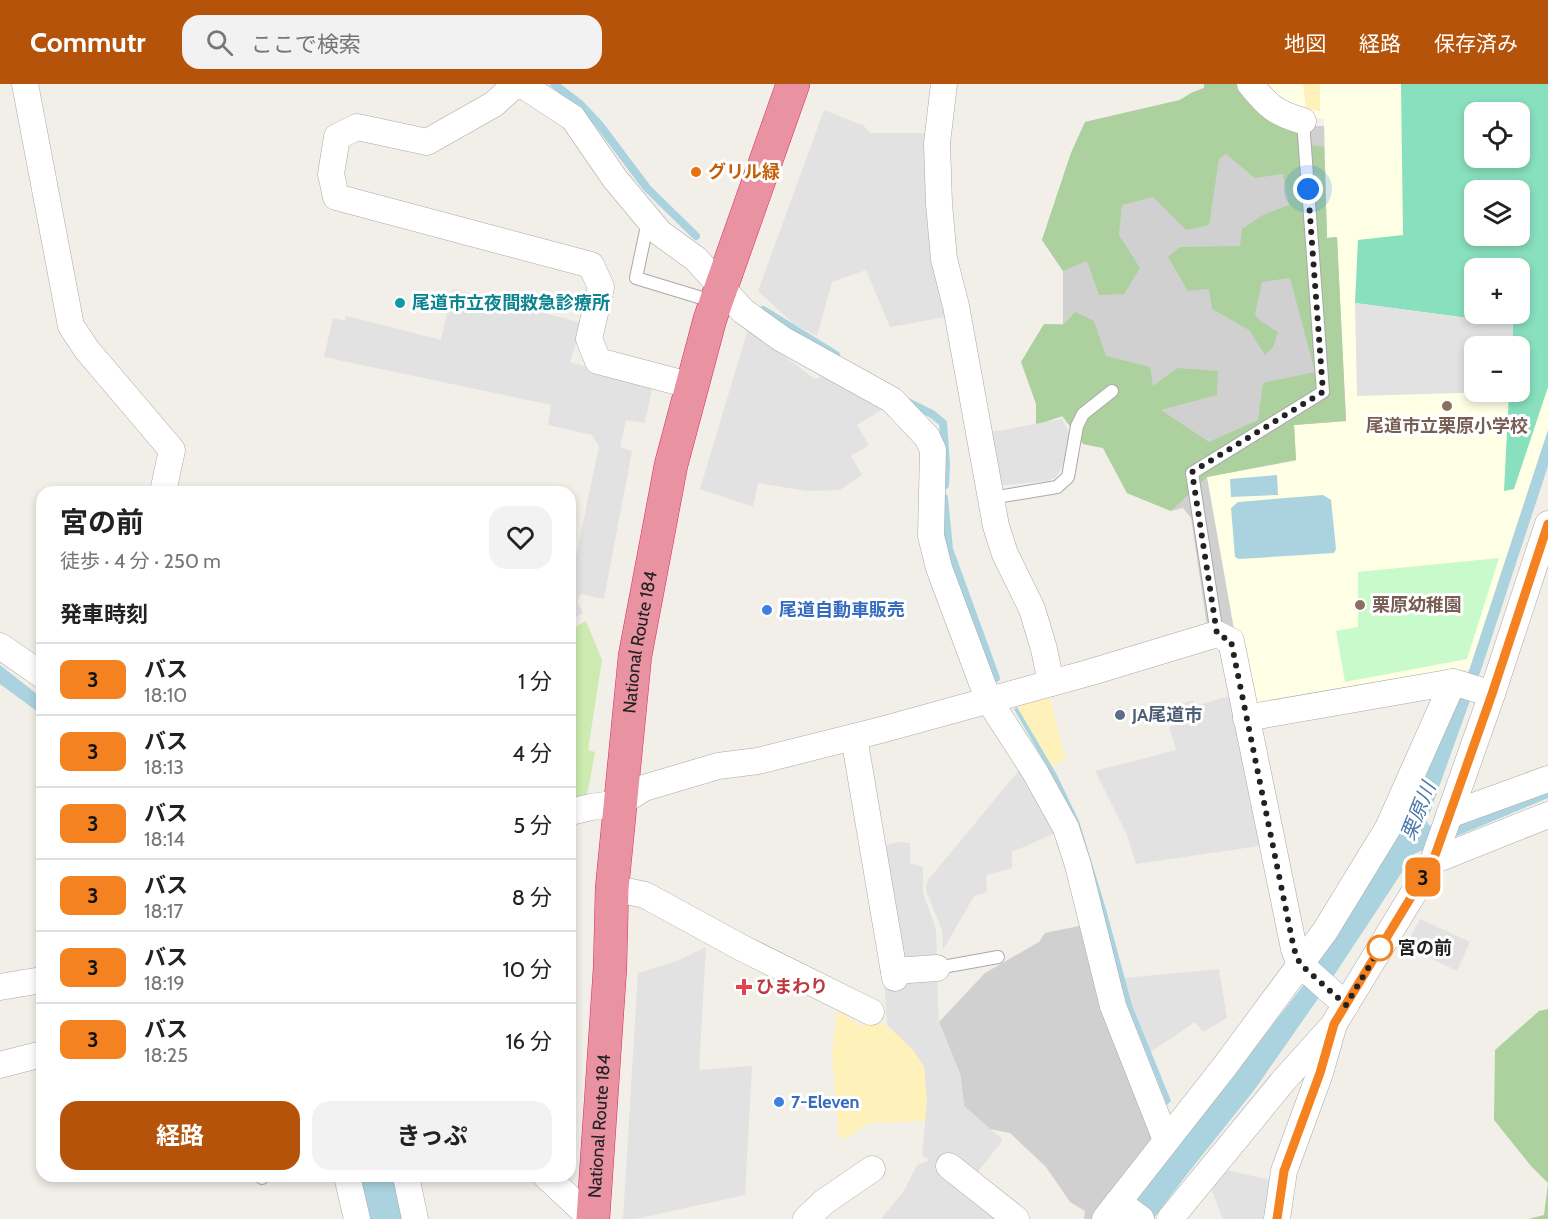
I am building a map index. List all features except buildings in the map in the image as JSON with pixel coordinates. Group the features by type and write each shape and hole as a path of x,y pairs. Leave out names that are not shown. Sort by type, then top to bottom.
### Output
{"highway":[{"name":"National Route 184","path":"592,1219 610,968 612,888 635,657 671,465 718,294 793,84"}],"street":[{"path":"25,84 71,326 87,350 172,450 164,486"},
{"path":"693,386 597,361 589,339 601,287 591,265 336,197 331,174 337,137 357,127 427,142 495,104 518,84 573,118 615,180 660,233 696,259 718,294 782,339 892,400 927,437 933,450 931,536 939,568 988,699 1035,772 1066,828 1078,865 1113,1006 1166,1140"},
{"path":"944,84 937,143 944,259 956,306 996,526 1005,554 1032,609 1051,683"},
{"path":"1250,84 1269,107 1303,121"},
{"path":"1122,1212 1166,1140 1303,967 1471,687 1548,524"},
{"path":"576,811 620,803 644,788 718,766 758,761 854,737 1051,683 1217,634 1231,641 1294,949 1303,967 1336,1006"},
{"path":"0,646 36,671"},
{"path":"1246,718 1471,687"},
{"path":"1170,1219 1284,1080 1435,856 1449,815 1471,687"},
{"path":"854,737 894,974 937,968"},
{"path":"1449,815 1548,779"},
{"path":"1435,856 1548,815"},
{"path":"612,888 645,894 742,948 871,1012"},
{"path":"0,987 36,981"},
{"path":"1277,1219 1284,1171 1320,1073 1336,1006"},
{"path":"0,1065 36,1056"},
{"path":"949,1166 1016,1219"},
{"path":"806,1219 824,1202 872,1168"},
{"path":"348,1182 357,1219"},
{"path":"407,1182 415,1219"},
{"path":"552,1182 592,1219"}],"lane":[{"path":"1217,634 1192,472 1323,392 1303,121"},
{"path":"649,220 636,278 718,294"},
{"path":"991,498 1057,487 1068,477 1077,426 1083,414 1112,392"},
{"path":"937,968 998,957"}],"shaded area":[{"path":"1204,84 1303,126 1324,126 1327,238 1337,237 1346,421 1294,425 1296,460 1207,477 1235,635 1207,626 1191,518 1183,508 1171,511 1127,493 1103,448 1083,444 1021,362 1044,324 1063,324 1063,271 1042,240 1071,153 1085,122 1180,100 1204,88"},
{"name":"尾道市立栗原小学校","path":"1256,84 1548,84 1548,430 1471,669 1262,708 1249,700 1206,477 1296,461 1294,425 1346,420 1336,237 1327,238 1324,119 1304,116"},
{"path":"824,110 864,126 870,133 929,133 951,316 890,327 866,270 832,282 817,336 794,324 758,291"},
{"path":"453,289 582,323 570,362 652,388 645,423 626,420 620,447 632,451 604,599 581,594 577,601 583,613 576,617 576,557 599,446 592,435 548,425 551,405 324,357 333,318 345,321 346,316 441,340"},
{"path":"1355,303 1464,317 1464,324 1513,324 1512,336 1464,336 1464,393 1357,396"},
{"path":"748,329 815,379 829,374 888,406 857,425 869,445 851,456 862,475 840,490 807,491 758,483 753,507 700,489"},
{"path":"1062,419 1069,432 1065,461 1056,477 1047,481 996,486 987,433"},
{"path":"1233,695 1266,845 1136,864 1127,835 1095,771 1176,750 1169,727 1178,724 1173,706 1193,700 1195,706"},
{"path":"1021,768 1058,832 1012,852 1012,868 986,875 987,892 974,896 943,950 942,930 927,893 928,880"},
{"path":"898,842 910,843 910,863 923,867 923,893 936,929 937,961 899,963 879,847"},
{"path":"1420,919 1470,942 1457,971 1406,946"},
{"path":"1084,925 1157,1136 1097,1219 1084,1219 1085,1211 1070,1202 1046,1167 1010,1133 990,1129 964,1106 960,1074 939,1022 985,973 1039,942 1045,933"},
{"path":"706,947 699,1070 752,1066 745,1195 635,1219 623,1219 638,973 677,961"},
{"path":"1219,969 1227,1018 1203,1032 1195,1022 1151,1052 1124,978"},
{"path":"937,976 939,1022 960,1074 964,1106 1003,1140 976,1174 999,1212 995,1219 881,1219 904,1191 917,1165 929,1160 922,1155 927,1102 924,1066 912,1049 887,1025 884,978"},
{"path":"1221,1169 1271,1180 1265,1219 1223,1219 1209,1183"}],"green space":[{"path":"1204,84 1244,84 1303,126 1299,143 1324,147 1327,238 1337,237 1346,421 1294,425 1296,460 1207,477 1171,511 1127,493 1103,448 1083,444 1063,416 1036,425 1036,404 1021,362 1044,324 1063,325 1075,312 1094,321 1106,356 1150,367 1153,386 1177,368 1218,371 1217,395 1161,410 1209,442 1258,420 1263,383 1315,372 1290,278 1262,282 1255,314 1259,320 1278,332 1273,347 1265,355 1249,330 1212,309 1209,289 1188,291 1168,257 1180,247 1240,246 1242,229 1263,215 1289,205 1283,174 1255,178 1226,154 1219,159 1209,225 1186,230 1153,197 1122,205 1119,235 1140,268 1124,294 1099,295 1087,261 1063,271 1042,240 1071,153 1085,122 1180,100 1204,88"},
{"path":"1401,84 1548,84 1548,387 1514,489 1504,491 1508,402 1530,402 1530,336 1512,336 1513,324 1530,324 1530,258 1464,258 1464,317 1355,303 1358,240 1403,235"},
{"path":"1499,558 1467,659 1345,682 1336,631 1358,627 1358,572"},
{"path":"586,621 602,660 588,750 595,752 587,796 576,799 576,627"},
{"path":"1548,1009 1548,1183 1531,1166 1494,1120 1495,1050 1539,1011"},
{"path":"1548,1183 1548,1219 1528,1219 1544,1215"}],"sand":[{"path":"1303,84 1320,84 1320,111 1306,109"},
{"path":"1047,688 1066,759 1052,766 1012,698"},
{"path":"838,1007 844,1010 848,1018 864,1027 869,1016 876,1020 893,1031 916,1052 925,1074 927,1094 925,1121 869,1123 844,1139 839,1137 832,1054"}],"water":[{"name":"栗原川","path":"1548,430 1548,466 1482,667 1429,815 1425,819 1430,826 1548,782 1548,798 1414,854 1331,980 1255,1089 1154,1218 1122,1219 1305,983 1462,692"},
{"path":"1277,475 1278,495 1231,497 1230,479"},
{"path":"1323,495 1331,500 1336,549 1334,553 1239,559 1235,557 1231,508 1238,502"},
{"path":"0,665 36,693 36,711 0,684"},
{"path":"1017,707 1057,775 1079,821 1132,1005 1171,1101 1167,1105 1127,1005 1072,816 1014,709"},
{"path":"360,1182 398,1182 404,1219 366,1219"}],"waterway":[{"path":"554,84 580,104 599,124 647,188 696,236"},
{"path":"763,310 836,355"},
{"path":"908,402 932,414 943,423 945,485"},
{"path":"944,498 949,549 996,678"}],"bus line":[{"name":"3","path":"1277,1219 1284,1171 1320,1073 1334,1024 1433,861 1492,694 1548,524"}],"place":[{"name":"グリル緑","path":"696,172"},
{"name":"尾道市立夜間救急診療所","path":"400,303"},
{"name":"尾道市立栗原小学校","path":"1447,406"},
{"name":"栗原幼稚園","path":"1360,605"},
{"name":"尾道自動車販売","path":"767,610"},
{"name":"JA尾道市","path":"1120,715"},
{"name":"宮の前","path":"1380,948"},
{"name":"ひまわり","path":"744,987"},
{"name":"7-Eleven","path":"779,1102"}],"route":[{"path":"1308,189 1323,392 1192,472 1217,634 1231,641 1294,949 1300,964 1346,1005 1380,948"}]}
